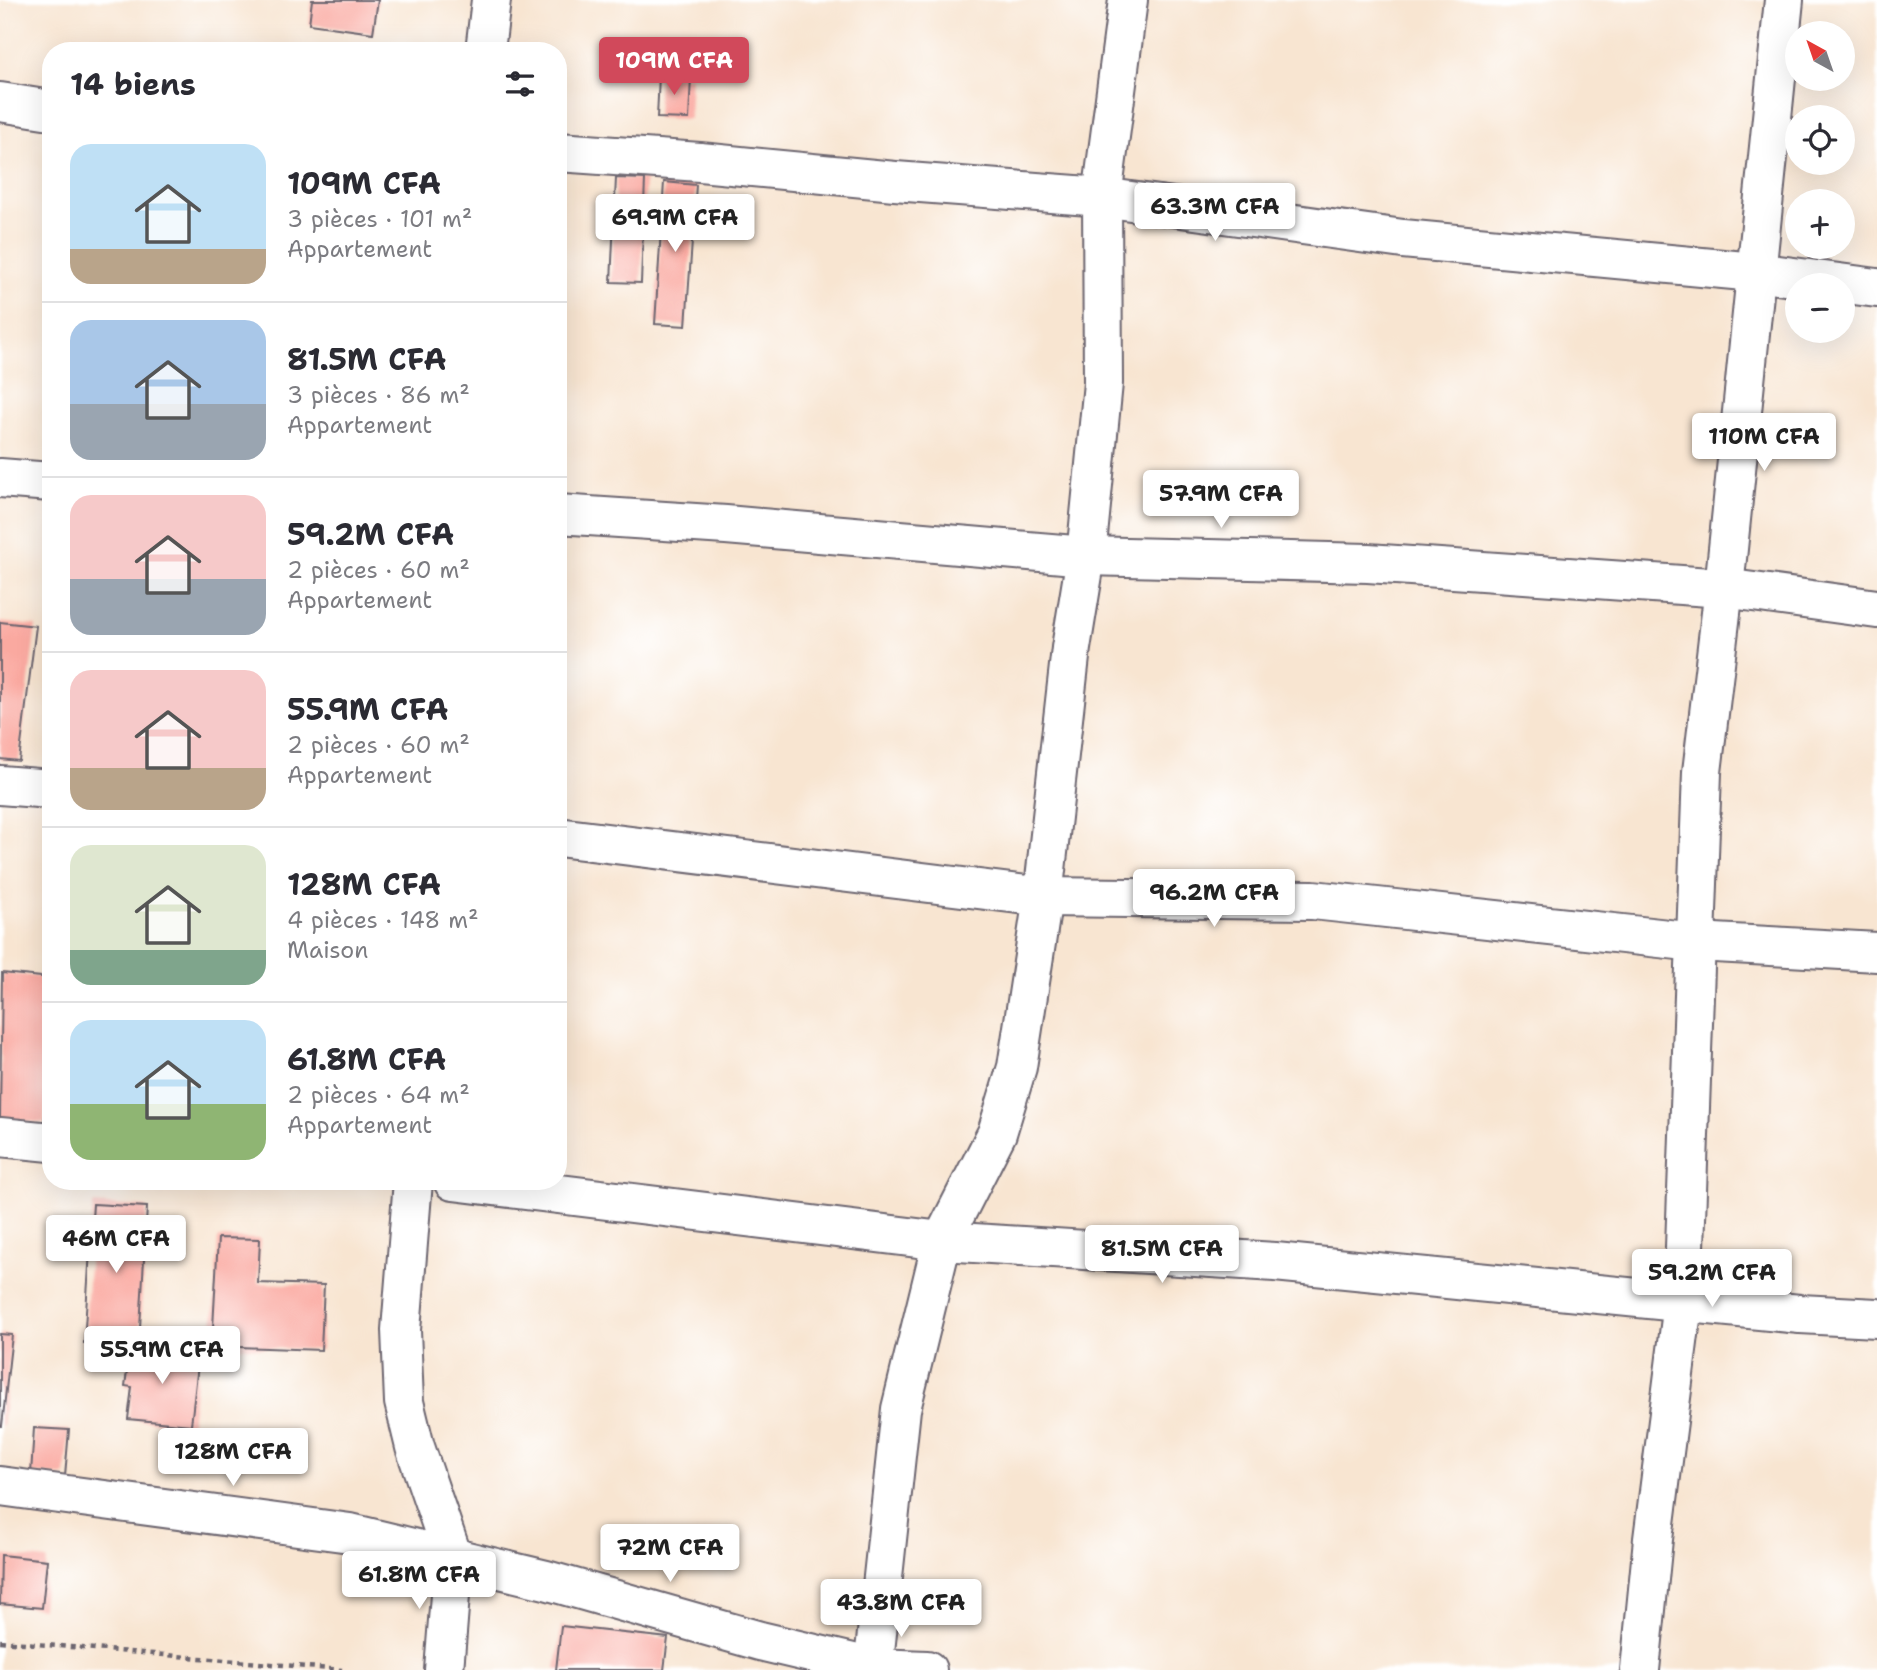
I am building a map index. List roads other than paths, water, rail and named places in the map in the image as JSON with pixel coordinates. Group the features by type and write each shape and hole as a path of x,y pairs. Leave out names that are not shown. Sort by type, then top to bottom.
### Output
{"street":[{"path":"486,42 492,0"},
{"path":"874,1669 901,1409 942,1241 997,1133 1013,1080 1043,897 1071,648 1086,556 1102,383 1102,197 1128,0"},
{"path":"1640,1670 1653,1539 1683,1303 1702,772 1724,588 1784,0"},
{"path":"0,102 42,109"},
{"path":"567,153 1102,197 1403,239 1755,272 1877,288"},
{"path":"0,478 42,481"},
{"path":"567,514 1086,556 1368,563 1724,588 1877,609"},
{"path":"0,785 42,788"},
{"path":"567,838 1043,897 1313,900 1696,942 1877,952"},
{"path":"0,1138 42,1141"},
{"path":"413,1190 401,1330 404,1402 415,1447 453,1558 444,1670"},
{"path":"526,1190 942,1241 1275,1262 1800,1314 1877,1318"},
{"path":"0,1486 350,1533 546,1580 760,1641 874,1669 927,1670"}]}
